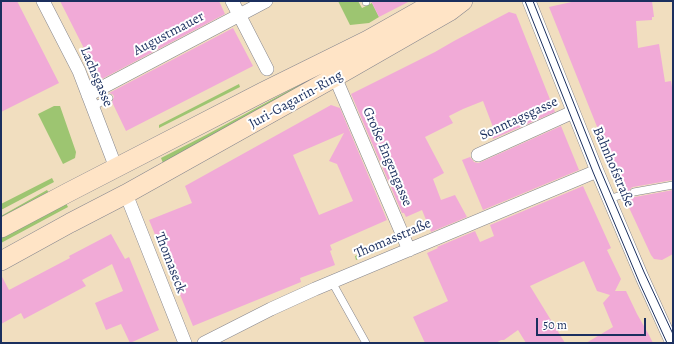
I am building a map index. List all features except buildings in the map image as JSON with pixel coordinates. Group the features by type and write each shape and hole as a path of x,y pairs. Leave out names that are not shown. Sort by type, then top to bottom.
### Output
{"street":[{"name":"Lachsgasse","path":"43,1 79,71 116,168"},
{"path":"232,1 267,69"},
{"name":"Augustmauer","path":"90,101 266,1"},
{"name":"Juri-Gagarin-Ring","path":"1,228 276,85 368,40 437,1"},
{"name":"Juri-Gagarin-Ring","path":"1,261 126,194 335,78 450,12 463,1"},
{"name":"Bahnhofstraße","path":"529,1 597,171 672,343"},
{"name":"Große Engengasse","path":"335,78 409,250"},
{"name":"Sonntagsgasse","path":"478,155 573,112"},
{"path":"116,168 126,194"},
{"name":"Thomasstraße","path":"204,343 282,304 332,282 597,171"},
{"name":"Thomaseck","path":"126,194 185,343"}],"lane":[{"path":"90,101 109,98"},
{"path":"634,192 673,185"},
{"path":"609,199 624,194"},
{"path":"332,282 366,343"}],"green space":[{"path":"338,1 358,1 362,8 372,3 379,17 369,23 350,25"},
{"path":"392,35 163,163 161,158"},
{"path":"239,84 240,87 159,128 159,125"},
{"path":"54,106 60,106 76,152 75,158 63,164 38,114"},
{"path":"52,178 54,182 1,210 1,204"},
{"path":"47,190 49,193 1,219 1,216"},
{"path":"65,201 68,207 1,243 1,235"},
{"path":"389,243 390,246 356,260 355,256"}],"tram line":[{"path":"525,1 593,172 640,284 667,343"},
{"path":"533,1 600,169 644,272 673,334"}]}
